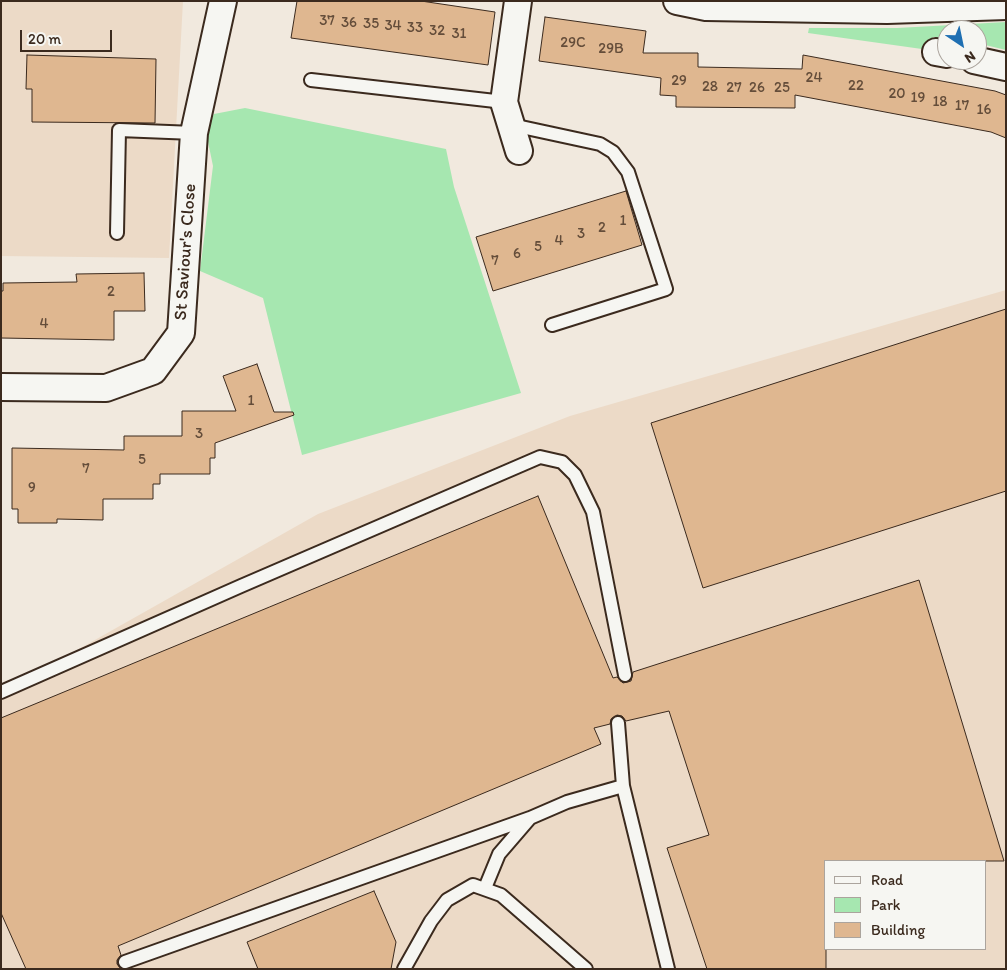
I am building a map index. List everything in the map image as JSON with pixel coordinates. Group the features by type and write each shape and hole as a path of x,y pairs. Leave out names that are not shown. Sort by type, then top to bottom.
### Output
{"street":[{"name":"St Saviour's Close","path":"1,387 106,388 153,371 181,333 194,133 223,1"},
{"path":"518,1 508,114 519,151"},
{"path":"677,1 706,6 887,10 1006,6"},
{"path":"987,63 1006,67"}],"lane":[{"path":"311,80 508,114 600,144 613,152 628,172 666,289 552,325"},
{"path":"117,233 119,130 194,133"},
{"path":"1,692 540,457 562,462 575,475 593,512 625,675"},
{"path":"618,723 623,786 668,969"},
{"path":"125,962 530,818 567,802 623,786"},
{"path":"485,888 499,854 530,818"},
{"path":"404,969 431,920 447,900 473,885 501,895 586,969"}],"shaded area":[{"path":"1,1 183,1 169,258 1,256"},
{"path":"1006,290 1006,969 1,969 1,693 318,514 570,416"}],"green space":[{"path":"1006,22 1006,50 987,45 987,23"},
{"path":"937,26 937,38 933,37 929,50 808,33 809,28 897,28"},
{"path":"245,108 446,149 454,187 521,393 302,455 263,298 200,271 213,166 206,132 214,114"}],"building":[{"path":"297,1 421,1 495,12 488,65 291,38"},
{"path":"545,17 646,31 643,53 698,53 698,67 802,69 803,55 995,91 1006,95 1006,138 991,132 795,95 795,108 676,107 676,96 660,95 661,78 539,61"},
{"path":"27,55 156,59 155,123 32,122 32,89 26,89"},
{"path":"626,191 642,245 493,291 476,237"},
{"path":"144,273 145,311 114,311 114,340 1,338 1,291 3,291 3,283 77,282 76,274"},
{"path":"1006,309 1006,491 703,588 651,423"},
{"path":"257,364 274,412 293,412 294,415 215,443 215,458 210,458 210,474 160,474 160,484 153,484 153,499 103,499 103,520 57,519 57,523 18,523 18,509 12,509 12,448 124,450 124,436 182,436 182,411 236,411 223,376"},
{"path":"538,496 613,678 617,677 623,683 631,681 633,672 919,580 1004,861 824,860 824,950 826,950 826,969 707,969 667,848 709,835 669,711 626,721 622,716 617,715 611,719 610,724 594,728 601,744 118,946 121,955 117,960 117,964 121,969 26,969 1,913 1,718"},
{"path":"374,891 396,942 391,969 258,969 247,942"}]}
